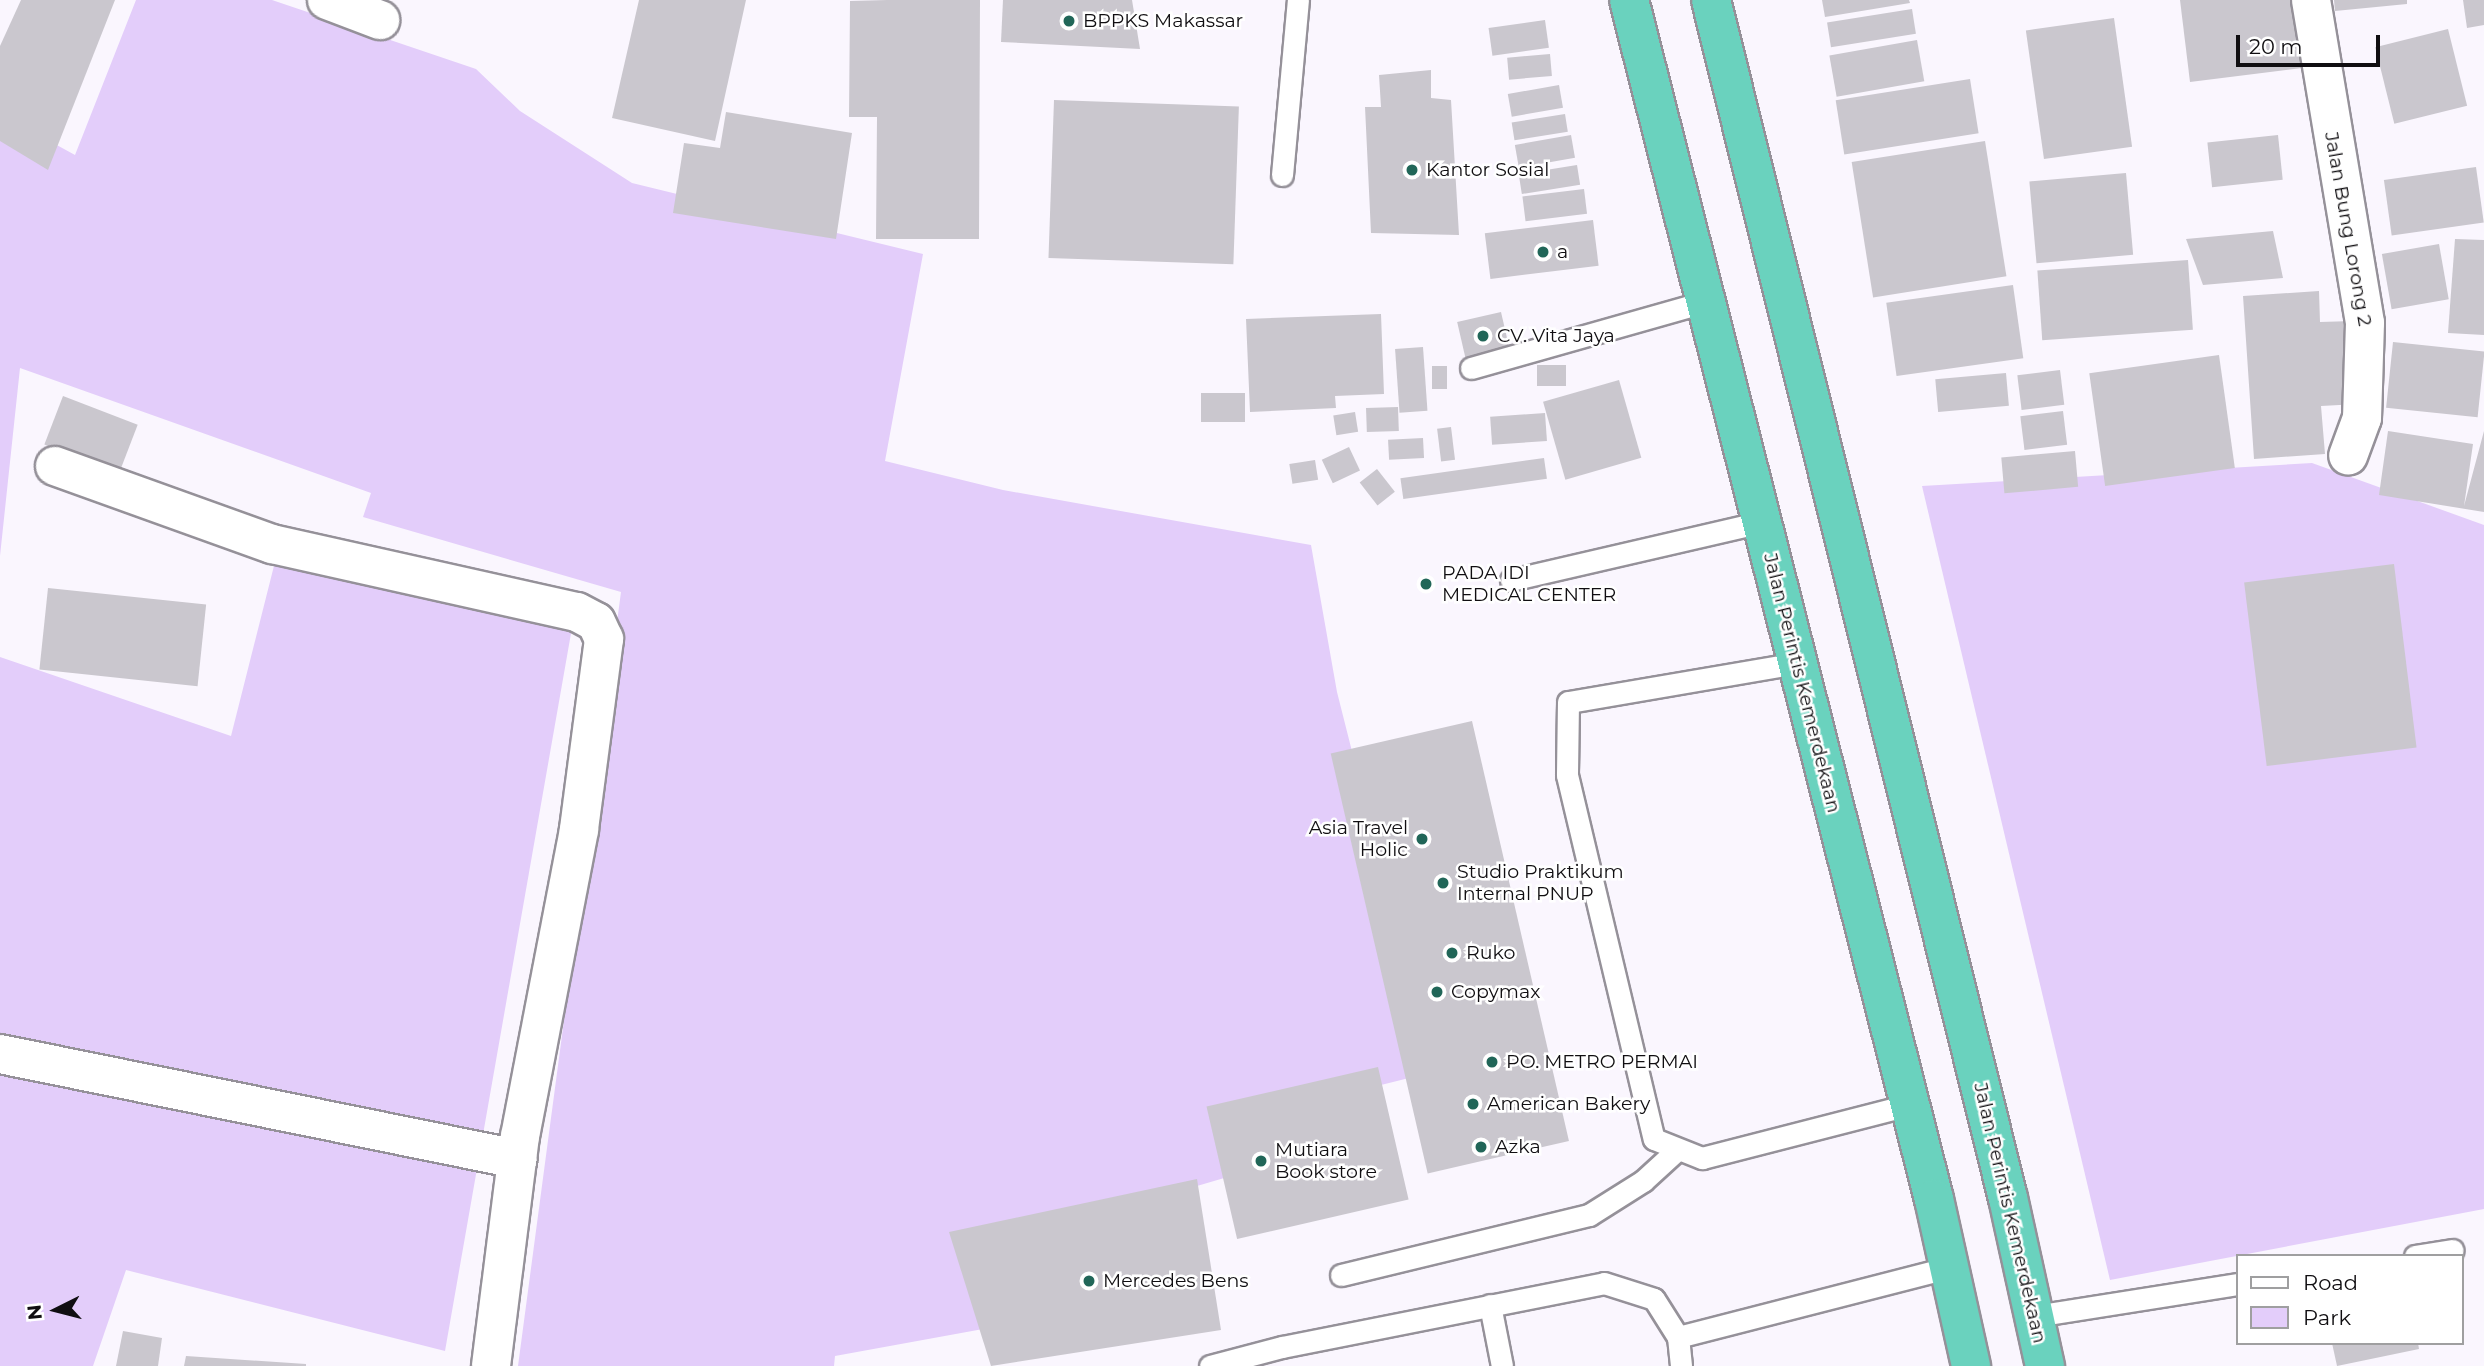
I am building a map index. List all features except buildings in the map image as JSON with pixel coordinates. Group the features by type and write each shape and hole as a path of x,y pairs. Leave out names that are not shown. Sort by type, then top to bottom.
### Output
{"highway":[{"name":"Jalan Perintis Kemerdekaan","path":"1629,0 1708,301 1950,1267 1971,1366"},
{"name":"Jalan Perintis Kemerdekaan","path":"1711,0 2035,1316 2045,1366"}],"street":[{"path":"327,0 380,20"},
{"name":"Jalan Bung Lorong 2","path":"2311,0 2365,323 2362,418 2348,456"},
{"path":"55,466 272,544 577,612 596,622 604,639 579,830 517,1159 491,1366"},
{"path":"0,1054 517,1159"}],"lane":[{"path":"1282,175 1298,0"},
{"path":"1471,368 1708,301"},
{"path":"1511,580 1762,522"},
{"path":"1797,663 1568,702 1567,775 1654,1139 1702,1158 1909,1105"},
{"path":"1341,1275 1589,1215 1643,1181 1678,1149"},
{"path":"2428,1254 2453,1250"},
{"path":"1678,1337 1950,1267"},
{"path":"1210,1366 1604,1283 1654,1299 1678,1337 1681,1366"},
{"path":"2035,1316 2236,1284"},
{"path":"1490,1305 1502,1366"}],"green space":[{"path":"136,0 272,0 476,69 520,111 632,183 923,254 885,461 1003,490 1311,545 1337,692 1433,1072 1257,1116 1265,1166 996,1245 1016,1323 835,1356 834,1366 518,1366 621,592 363,517 371,493 20,368 0,556 0,114 75,155"},
{"path":"2312,463 2484,525 2484,1209 2110,1280 1922,486"},
{"path":"279,546 573,622 445,1351 126,1270 93,1366 0,1366 0,657 231,736"}],"place":[{"name":"BPPKS Makassar","path":"1069,21"},
{"name":"Kantor Sosial","path":"1412,170"},
{"name":"a","path":"1543,252"},
{"name":"CV. Vita Jaya","path":"1483,336"},
{"name":"PADA IDI MEDICAL CENTER","path":"1426,584"},
{"name":"Asia Travel Holic","path":"1422,839"},
{"name":"Studio Praktikum Internal PNUP","path":"1443,883"},
{"name":"Ruko","path":"1452,953"},
{"name":"Copymax","path":"1437,992"},
{"name":"PO. METRO PERMAI","path":"1492,1062"},
{"name":"American Bakery","path":"1473,1104"},
{"name":"Azka","path":"1481,1147"},
{"name":"Mutiara Book store","path":"1261,1161"},
{"name":"Mercedes Bens","path":"1089,1281"}]}
